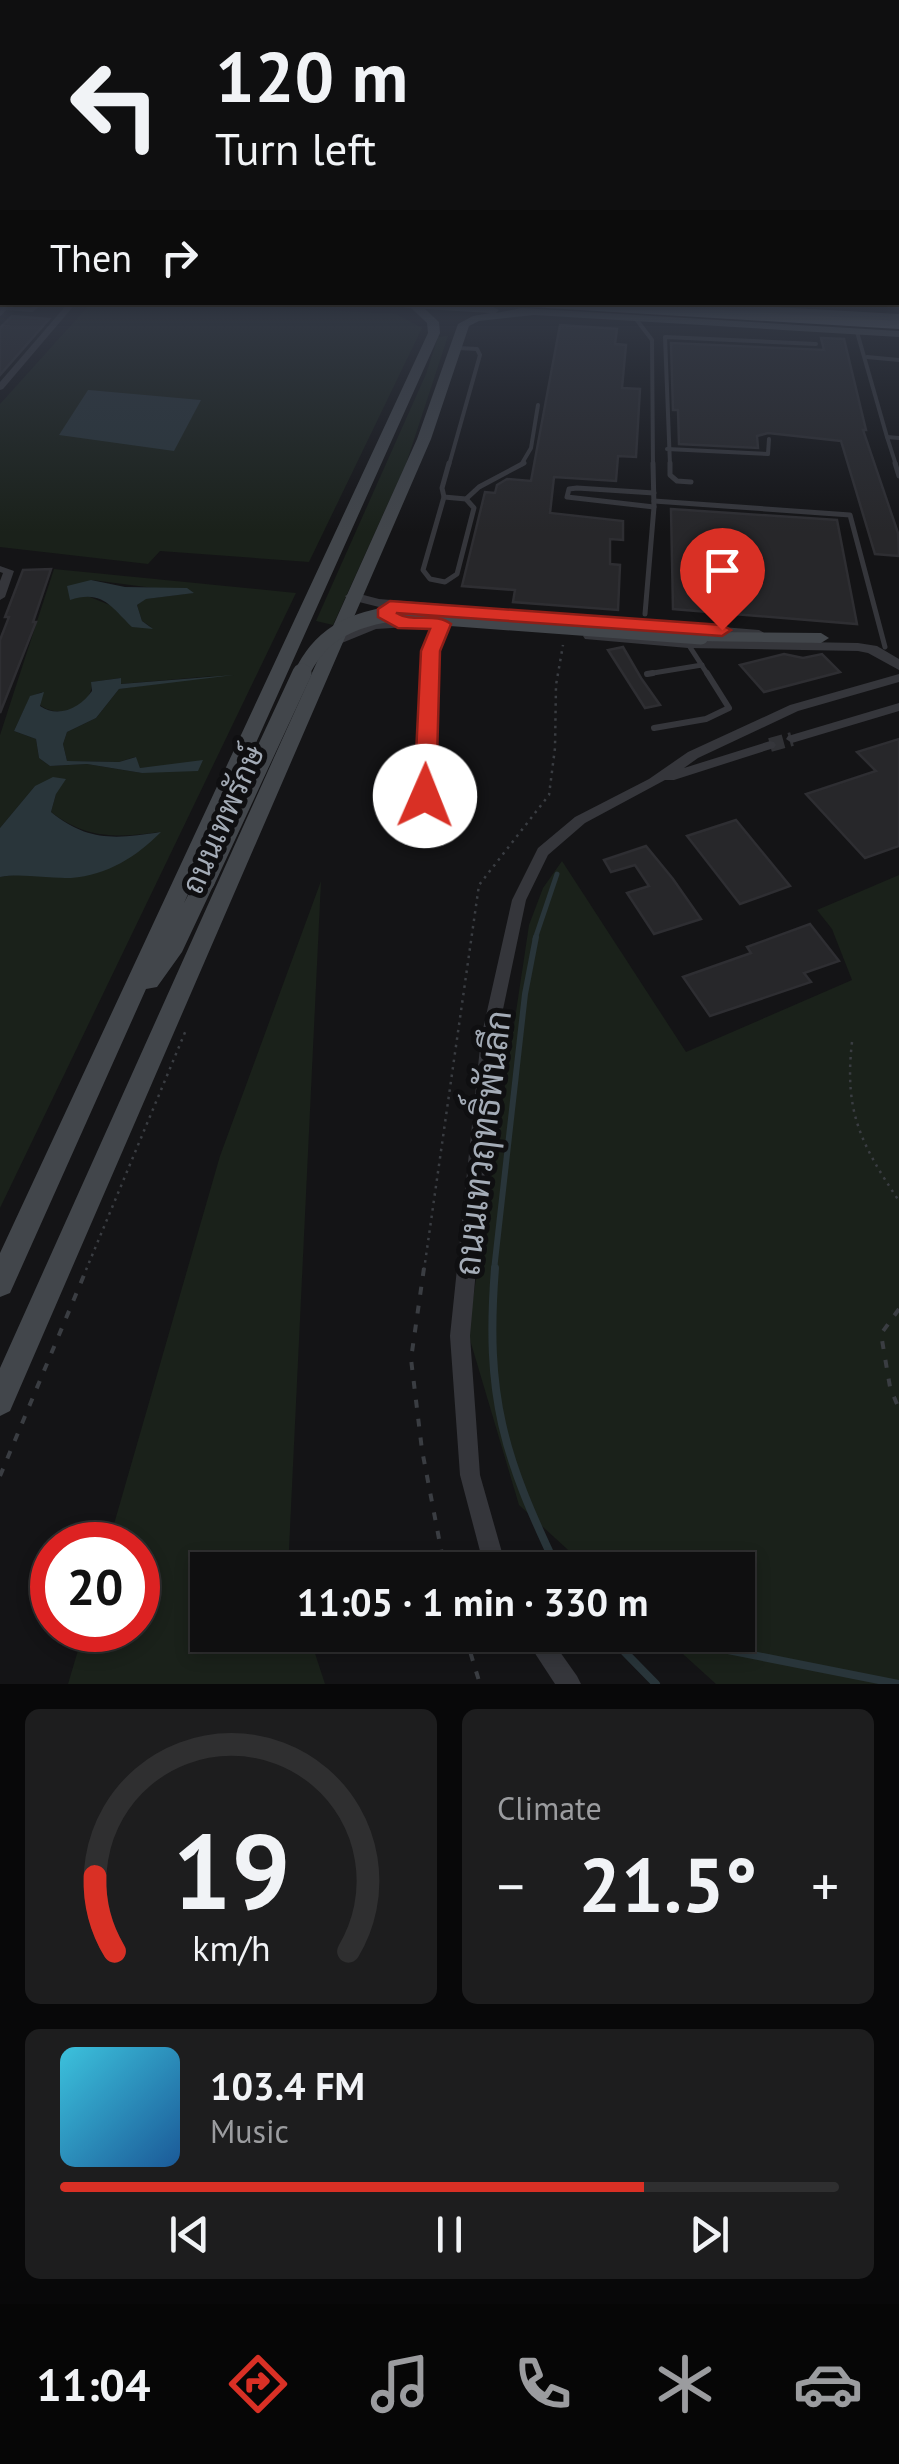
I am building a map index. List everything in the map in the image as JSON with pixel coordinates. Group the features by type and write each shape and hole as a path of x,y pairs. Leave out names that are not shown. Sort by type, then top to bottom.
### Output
{"main road":[{"name":"ถนนเทพรักษ์","path":"0,1283 415,375"},
{"name":"ถนนเทพรักษ์","path":"0,1401 424,439 448,375"},
{"path":"124,1014 174,946 309,658 317,645 348,624 408,614 695,641 822,638"}],"street":[{"path":"0,569 9,571 0,596"},
{"path":"352,596 397,604 822,638 892,650"},
{"path":"397,604 384,613 398,622"},
{"path":"332,642 374,626 398,622 858,647 872,649 899,664"},
{"name":"ถนนเทวฤทธิ์พันลึก","path":"491,1552 470,1475 460,1336 489,1038 520,900 542,852 580,820 654,782 693,755 794,708 899,678"},
{"path":"792,739 899,706"},
{"name":"ถนนเทวฤทธิ์พันลึก","path":"654,782 770,745"},
{"path":"546,1652 569,1684"}],"lane":[{"path":"444,497 466,499 474,508 457,574 446,582 430,579 424,570 444,497 442,488 474,375"},
{"path":"646,614 654,500 652,375"},
{"path":"666,375 671,478 691,482"},
{"path":"871,375 899,476"},
{"path":"466,499 472,490 517,469 528,457 538,404"},
{"path":"887,437 899,438"},
{"path":"667,448 768,454 769,439"},
{"path":"654,500 577,488 569,489 567,497 850,515 892,650"},
{"path":"425,796 430,651 441,624"},
{"path":"654,728 706,719 729,708 702,665 695,641"},
{"path":"647,674 702,665"}],"path":[{"path":"0,1476 188,1023"},
{"path":"852,1042 846,1078 851,1123 899,1201"},
{"path":"899,1310 881,1334 890,1387 899,1409"},
{"path":"470,1652 480,1684"}],"shaded area":[{"path":"27,375 400,375 309,562 160,551 148,564 0,547 0,404"},
{"path":"426,375 435,375 406,464 333,625 316,621"},
{"path":"88,390 201,400 174,451 59,435"},
{"path":"54,569 296,593 0,1208 0,877 21,874 71,878 159,832 89,832 51,812 56,794 35,786 0,828 0,735","holes":["92,580 192,593 145,599 137,605 142,621 151,627 125,620 122,610 85,595","214,676 119,689 96,718 67,732 63,744 67,761 119,762 135,757 140,768 160,767 142,773 87,764 50,766 39,758 36,739 14,731 30,697 42,692 40,705 65,711 87,698 92,682 120,678 120,684"]},
{"path":"91,580 125,587 187,588 194,593 146,599 137,605 142,621 153,629 132,627 106,602 91,597 70,600 67,586"},
{"path":"234,675 119,689 96,718 67,732 63,744 67,761 119,762 136,757 140,768 203,760 198,771 142,773 87,764 50,766 39,758 36,739 14,731 30,696 44,692 40,706 62,711 87,697 92,691 91,682 121,678 121,684"},
{"path":"53,777 66,779 51,812 77,829 116,837 161,832 131,857 97,873 71,878 0,877 0,828 35,786"},
{"path":"562,861 686,1052 852,980 832,929 817,910 899,875 899,1684 716,1684 681,1652 755,1652 755,1552 570,1552 519,1505 468,1333 529,925 543,888"},
{"path":"321,881 289,1552 190,1552 190,1652 315,1652 325,1684 68,1684 77,1652 160,1652 160,1522 115,1522 220,1156"}],"building":[{"path":"551,375 623,375 622,388 640,389 636,457 618,456 616,481 554,477 550,513 623,521 623,540 610,539 610,564 620,565 618,610 513,602 515,590 462,586 485,492 495,493 497,485 507,479 531,481"},
{"path":"672,375 853,375 863,430 898,533 899,556 875,554 841,441 768,433 757,436 758,448 679,444 678,410 673,410"},
{"path":"671,509 837,520 857,624 673,609"},
{"path":"51,569 36,622 0,713 0,640 9,617 5,617 23,570"},
{"path":"623,647 660,705 645,708 608,650"},
{"path":"784,654 803,658 822,654 840,672 764,692 740,665"},
{"path":"899,739 899,846 865,858 806,794 876,771 857,752"},
{"path":"736,820 790,886 740,904 687,836"},
{"path":"646,846 701,919 654,934 627,893 649,886 635,865 611,872 604,860"},
{"path":"810,924 839,961 804,973 811,982 710,1016 683,977 751,953 747,947"}],"waterway":[{"path":"535,939 557,874"},
{"path":"494,1270 525,994 536,937"},
{"path":"495,1268 493,1353 502,1424 511,1458 550,1552"},
{"path":"625,1652 656,1684"},
{"path":"738,1652 899,1684"}],"tunnel":[{"path":"770,745 792,739"}],"route":[{"path":"425,796 430,651 441,624 391,620 384,613 390,607 397,604 722,630"}]}
